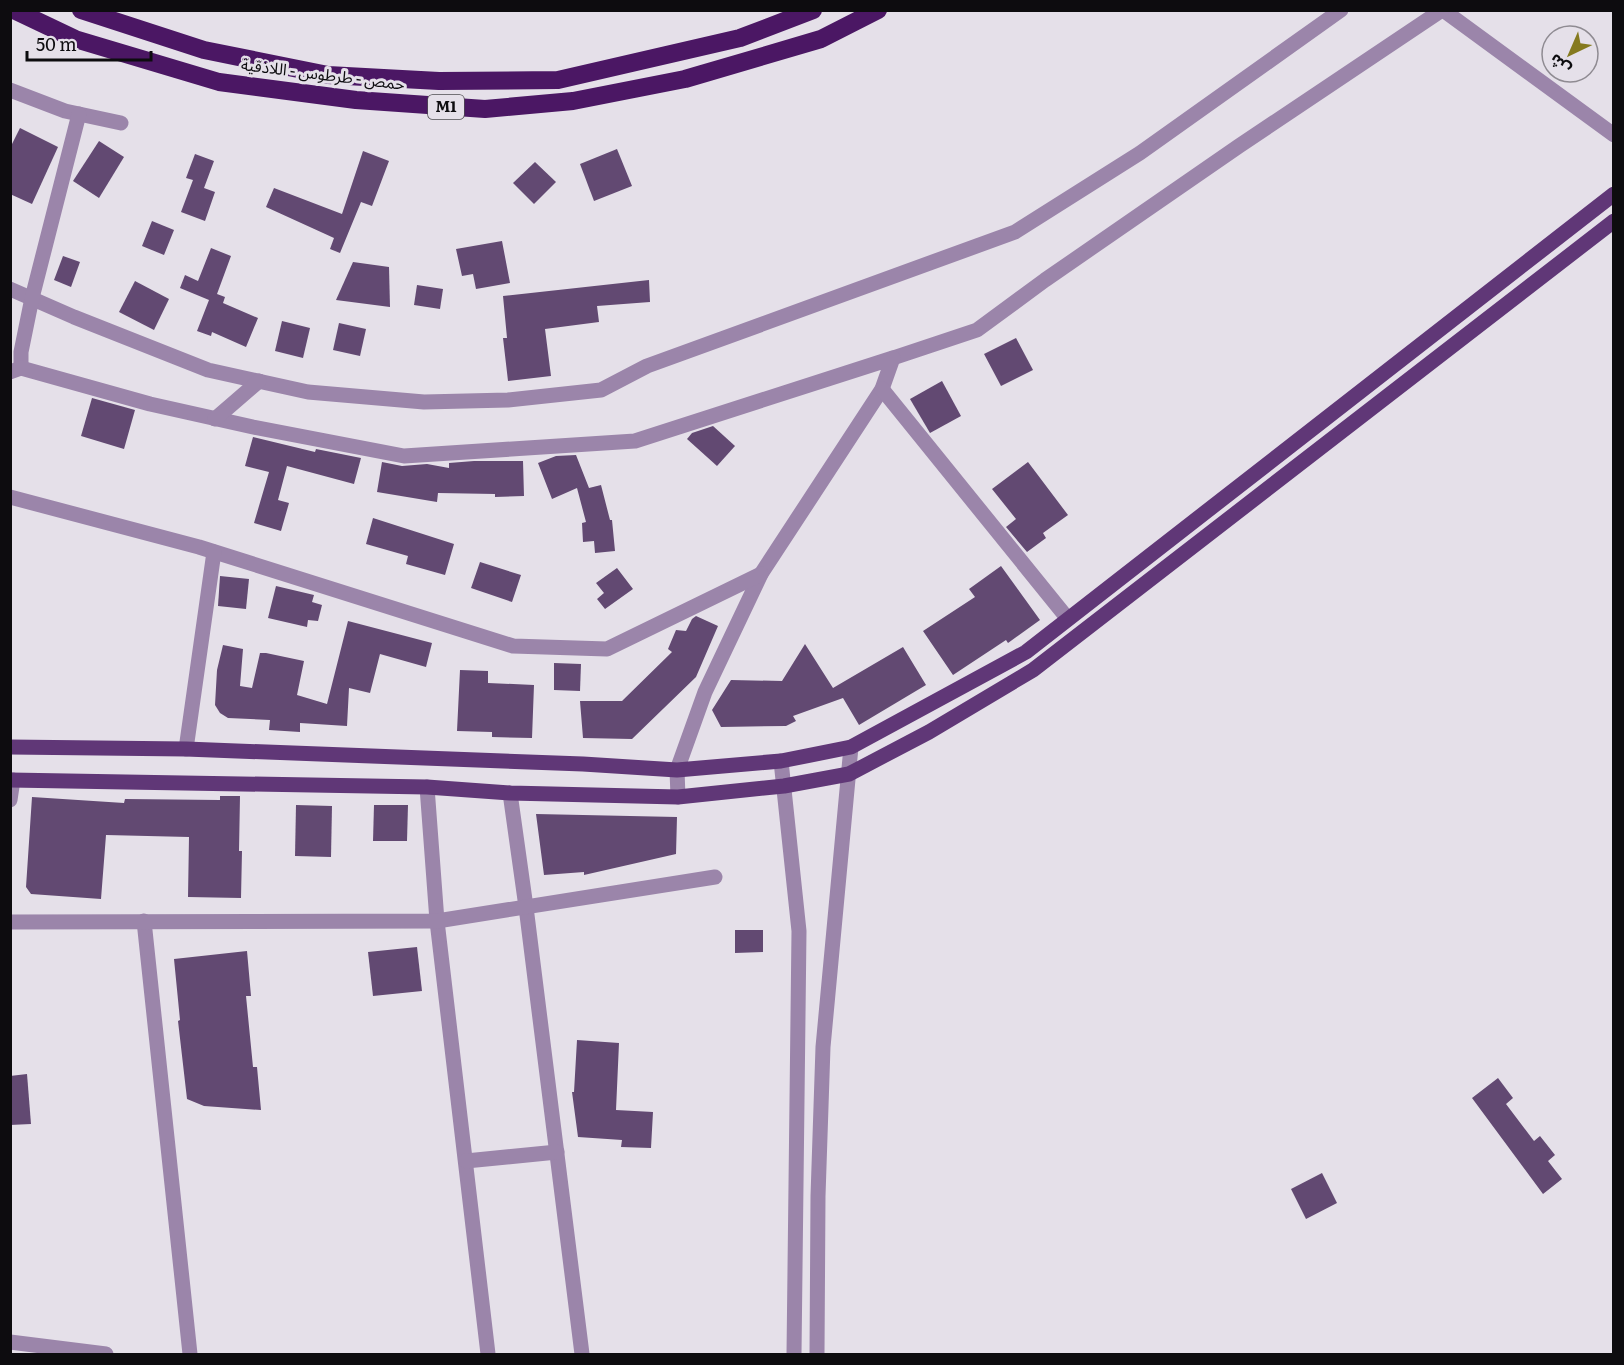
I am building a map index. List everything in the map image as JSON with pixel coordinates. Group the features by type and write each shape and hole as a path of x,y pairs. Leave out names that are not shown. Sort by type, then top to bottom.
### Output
{"highway":[{"name":"حمص - طرطوس - اللاذقية","path":"14,10 75,39 219,82 356,100 485,109 573,101 685,79 821,39 878,10"},
{"name":"حمص - طرطوس - اللاذقية","path":"81,10 204,50 328,75 439,81 558,80 740,38 813,10"}],"main road":[{"path":"10,747 186,749 583,764 677,770 781,761 851,747 1026,652 1614,194"},
{"path":"12,780 427,787 510,793 678,797 784,786 849,774 929,732 1033,670 1614,221"}],"street":[{"path":"10,289 208,370 308,392 424,402 508,400 601,390 647,366 1015,232 1140,153 1341,10"},
{"path":"79,114 32,298 16,349 16,370 215,419 404,456 635,441 977,330 1190,179 1442,10 1614,135"},
{"path":"10,90 65,111 121,123"},
{"path":"678,797 677,770 705,692 761,574 882,389 893,358"},
{"path":"215,419 259,381"},
{"path":"882,389 1068,619"},
{"path":"10,497 214,552 513,646 608,649 761,574"},
{"path":"186,749 214,552"},
{"path":"817,1354 822,1047 851,747"},
{"path":"781,761 799,931 794,1354"},
{"path":"10,800 12,780"},
{"path":"427,787 438,921 488,1354"},
{"path":"510,793 582,1354"},
{"path":"10,921 438,921 715,877"},
{"path":"144,921 190,1354"},
{"path":"466,1161 557,1152"},
{"path":"10,1342 106,1354"}],"building":[{"path":"20,128 58,147 32,204 10,194 10,148"},
{"path":"99,141 124,157 99,198 73,181"},
{"path":"617,149 632,186 594,201 580,164"},
{"path":"363,151 389,161 372,206 361,202 340,253 330,249 334,238 266,207 274,188 342,214"},
{"path":"195,154 214,161 204,188 215,192 205,221 181,212 193,180 186,178"},
{"path":"535,162 556,182 534,204 513,183"},
{"path":"152,221 174,230 164,255 142,246"},
{"path":"502,241 510,283 476,289 473,274 462,276 456,249"},
{"path":"211,248 231,256 217,294 225,297 223,303 258,318 246,347 212,332 211,336 197,331 209,300 180,288 185,275 198,281"},
{"path":"63,256 80,262 71,287 54,280"},
{"path":"353,262 389,267 390,307 336,300"},
{"path":"649,280 650,302 597,306 599,322 545,329 551,376 508,381 503,338 507,338 503,296"},
{"path":"135,281 169,299 154,330 119,312"},
{"path":"417,285 443,289 440,309 414,305"},
{"path":"282,321 310,328 303,358 275,351"},
{"path":"339,323 366,329 360,356 333,350"},
{"path":"1016,338 1033,370 1001,386 984,354"},
{"path":"942,381 961,416 930,433 910,399"},
{"path":"92,398 135,410 124,449 81,436"},
{"path":"713,426 735,446 717,466 687,439 692,433"},
{"path":"253,437 315,452 316,449 361,458 354,484 287,466 278,500 289,503 281,531 254,523 269,472 245,466"},
{"path":"576,455 589,488 601,485 610,520 612,520 615,551 595,553 594,541 583,542 582,523 586,522 577,488 552,499 538,463 556,456"},
{"path":"523,461 524,496 495,497 495,494 438,493 437,502 377,492 382,462 402,466 427,464 449,468 449,463"},
{"path":"1028,462 1068,515 1043,533 1046,538 1027,552 1006,527 1016,519 992,489"},
{"path":"373,518 454,544 445,575 406,564 408,556 366,544"},
{"path":"480,562 521,575 512,602 471,588"},
{"path":"1001,566 1040,620 1008,643 1006,640 953,675 923,631 975,597 969,589"},
{"path":"617,568 633,589 605,609 597,599 604,593 596,583"},
{"path":"220,576 249,579 246,609 218,606"},
{"path":"276,586 314,595 312,602 322,605 318,621 308,620 307,627 268,618"},
{"path":"696,616 718,626 696,677 632,739 583,738 580,701 622,701 672,652 668,649 676,630 686,631"},
{"path":"348,621 432,643 426,667 380,654 370,693 349,688 347,726 300,723 300,732 269,730 270,720 228,718 220,713 215,705 217,670 223,645 243,649 240,686 252,688 260,653 266,653 304,661 297,695 327,704"},
{"path":"805,644 833,688 903,647 926,685 859,725 843,698 793,716 796,721 786,726 721,727 712,710 731,680 782,681"},
{"path":"554,663 581,664 580,691 554,690"},
{"path":"460,670 488,671 488,683 534,685 532,738 492,737 492,732 457,731"},
{"path":"220,796 240,796 241,898 188,897 189,837 106,835 101,899 31,894 26,887 32,797 124,803 125,799 220,800"},
{"path":"296,805 332,806 331,857 295,856"},
{"path":"374,805 408,805 407,841 373,841"},
{"path":"536,814 677,817 676,854 584,875 584,872 544,875"},
{"path":"735,930 763,930 763,952 735,953"},
{"path":"417,947 422,991 373,996 368,952"},
{"path":"247,951 251,996 246,996 253,1067 257,1067 261,1110 204,1106 187,1099 174,959"},
{"path":"577,1040 619,1043 616,1110 653,1112 651,1148 621,1147 622,1140 578,1137 572,1092 574,1092"},
{"path":"27,1074 31,1124 10,1125 10,1076"},
{"path":"1498,1078 1513,1098 1506,1104 1534,1141 1540,1136 1555,1155 1548,1161 1562,1179 1543,1194 1472,1098"},
{"path":"1322,1173 1337,1203 1306,1219 1291,1189"}]}
